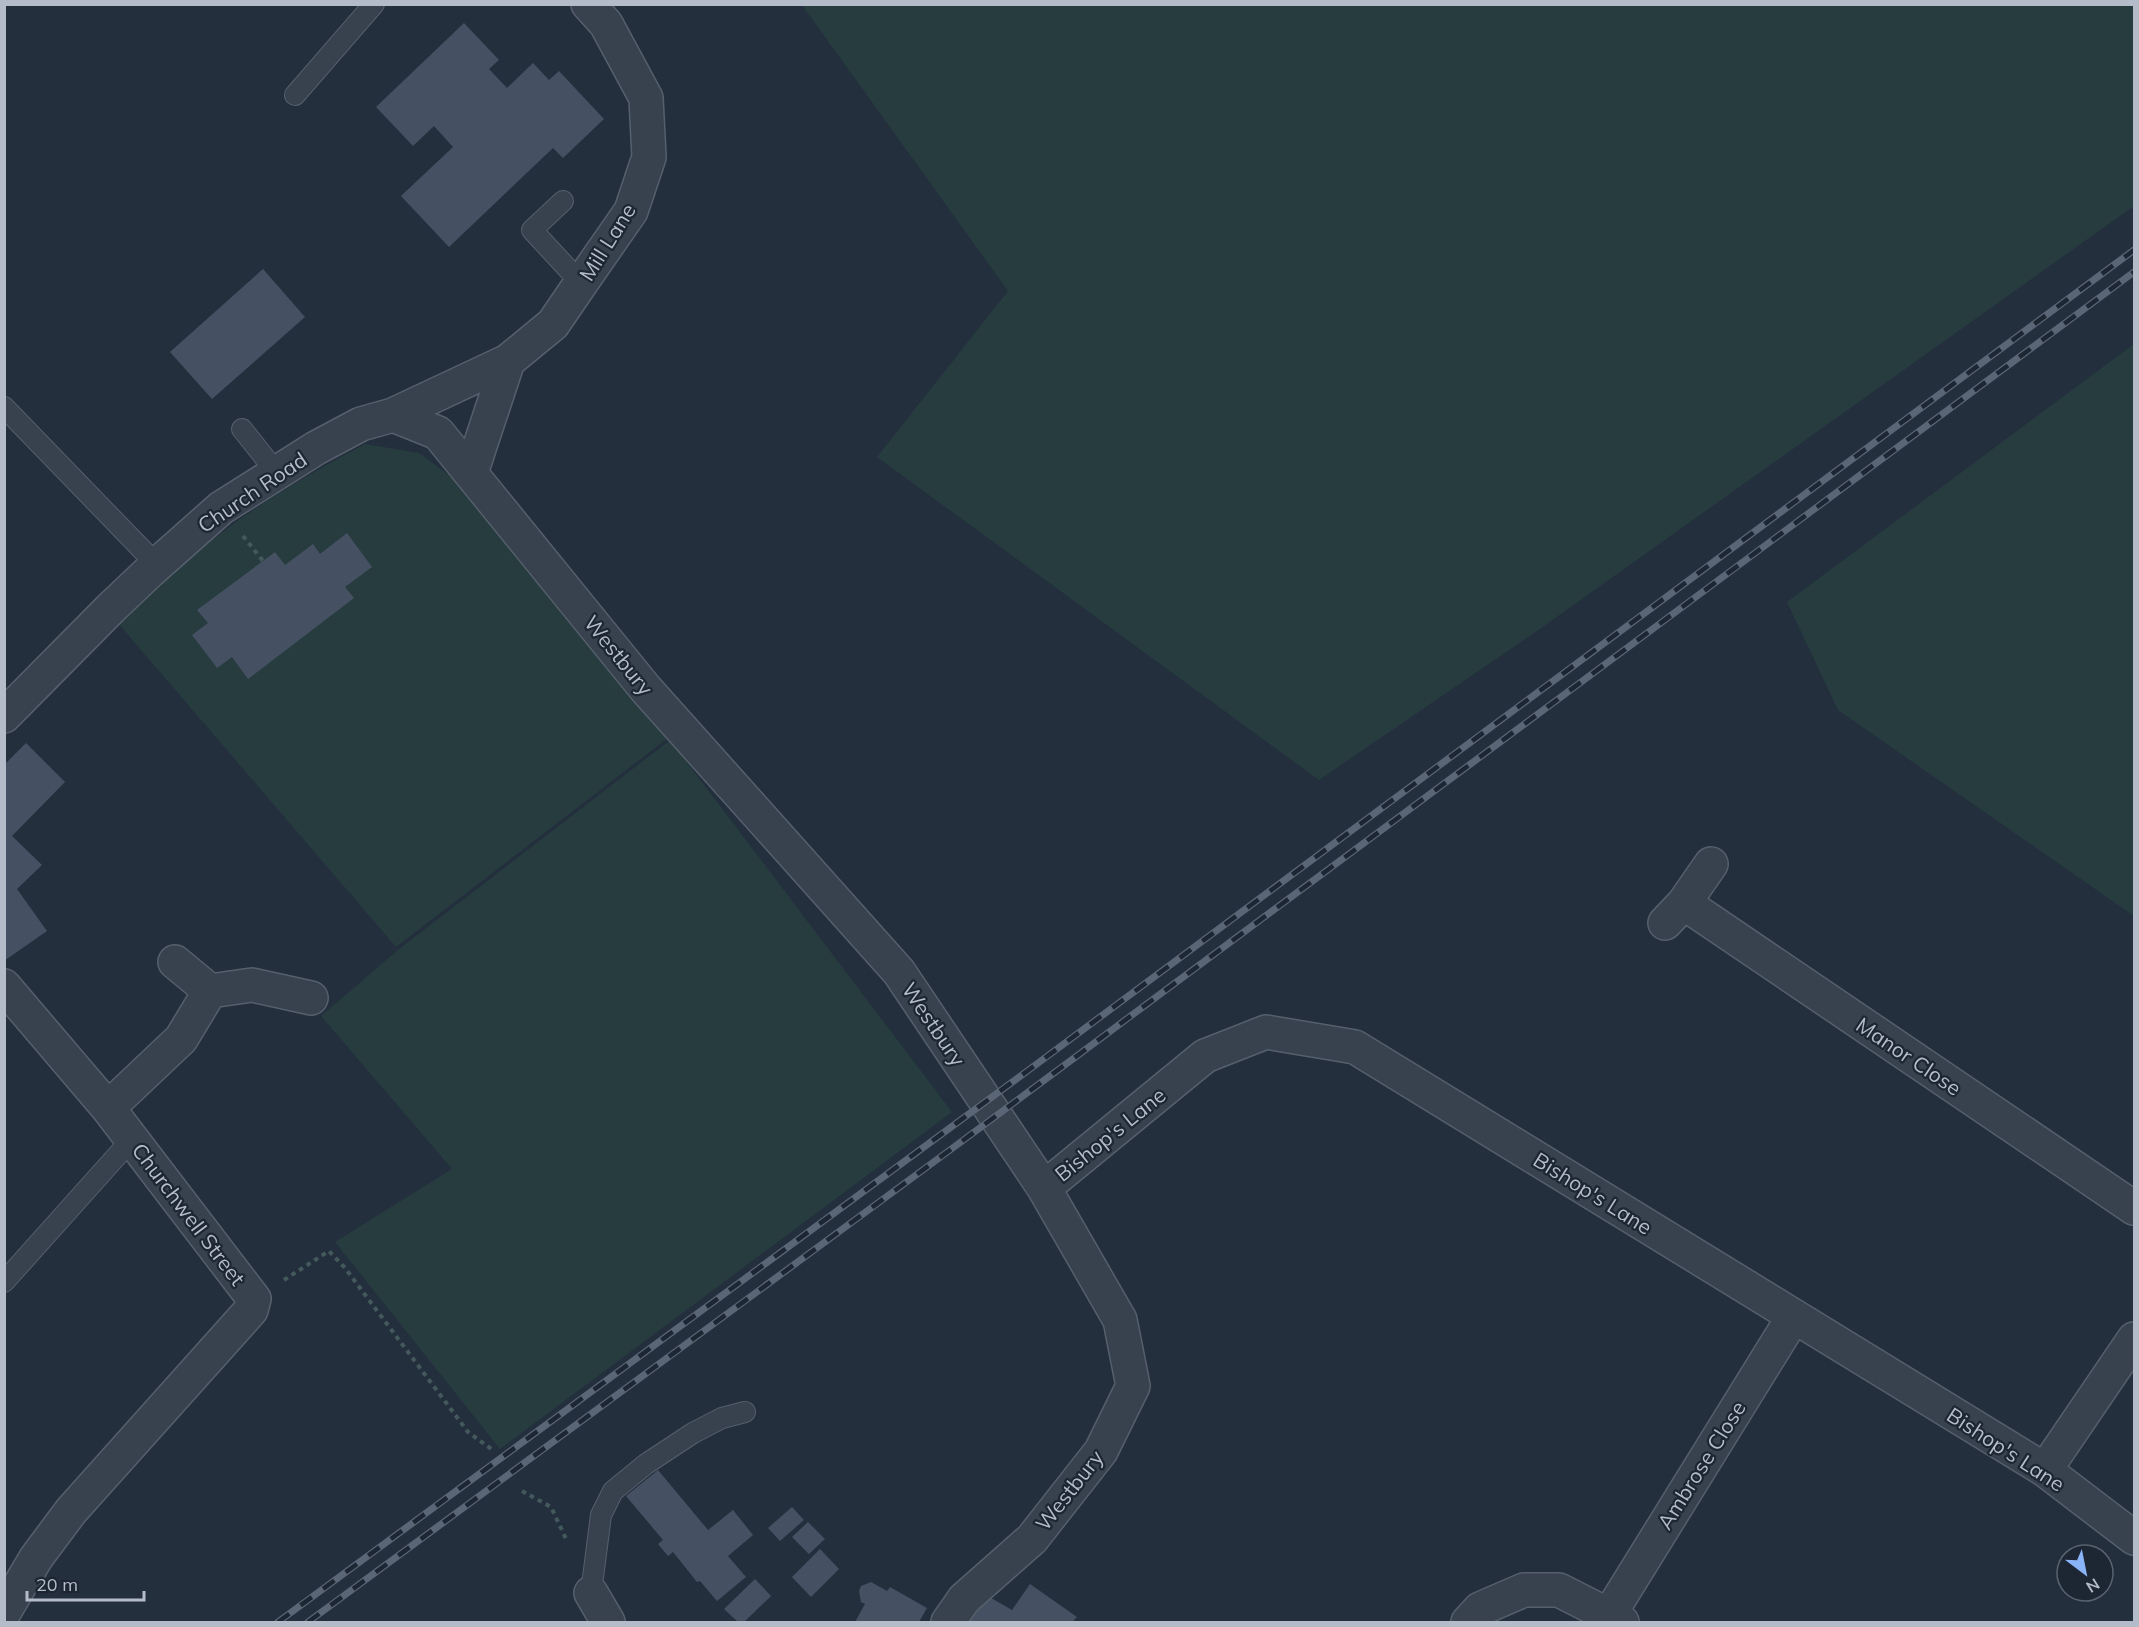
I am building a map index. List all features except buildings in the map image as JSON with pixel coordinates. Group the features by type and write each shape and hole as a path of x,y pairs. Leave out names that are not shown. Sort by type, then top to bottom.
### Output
{"street":[{"name":"Mill Lane","path":"393,415 508,361 553,324 631,211 649,157 646,98 606,24 588,4"},
{"path":"471,473 508,361"},
{"path":"393,415 438,433 471,473"},
{"name":"Church Road","path":"4,716 111,608 211,515 278,472 361,424 393,415"},
{"name":"Westbury","path":"471,473 645,688 899,972 1044,1188 1120,1320 1133,1386 1101,1451 1032,1539 964,1599 948,1623"},
{"name":"Manor Close","path":"1711,864 1675,913 2134,1208"},
{"path":"176,962 210,992"},
{"path":"108,1108 181,1039 210,992 252,985 311,998"},
{"name":"Churchwell Street","path":"4,986 108,1108 254,1299 251,1310 71,1511 36,1558 4,1612"},
{"name":"Bishop's Lane","path":"1044,1188 1205,1056 1266,1032 1354,1047 2045,1470 2134,1538"},
{"name":"Ambrose Close","path":"1468,1623 1480,1610 1524,1590 1559,1590 1615,1619 1794,1316"},
{"path":"2045,1470 2134,1339"},
{"path":"591,1593 608,1623"}],"lane":[{"path":"296,95 374,4"},
{"path":"563,201 532,230 581,283"},
{"path":"4,407 157,565"},
{"path":"242,429 278,472"},
{"path":"4,1282 132,1139"},
{"path":"591,1593 601,1515 613,1491 646,1464 693,1433 722,1418 745,1412"}],"path":[{"path":"254,1299 329,1251 345,1268 468,1432 494,1452"},
{"path":"522,1491 551,1507 591,1593"}],"green space":[{"path":"802,5 2134,5 2134,206 1537,631 1319,780 877,457 1008,291"},
{"path":"2134,344 2134,916 1838,710 1787,602"},
{"path":"365,444 419,453 461,484 668,738 396,947 117,622 190,558 236,522 299,481"},
{"path":"670,740 952,1112 500,1449 335,1242 452,1169 321,1016 399,949"}],"railway":[{"path":"278,1622 1030,1069 2134,250"},
{"path":"308,1622 950,1150 2134,272"}]}
